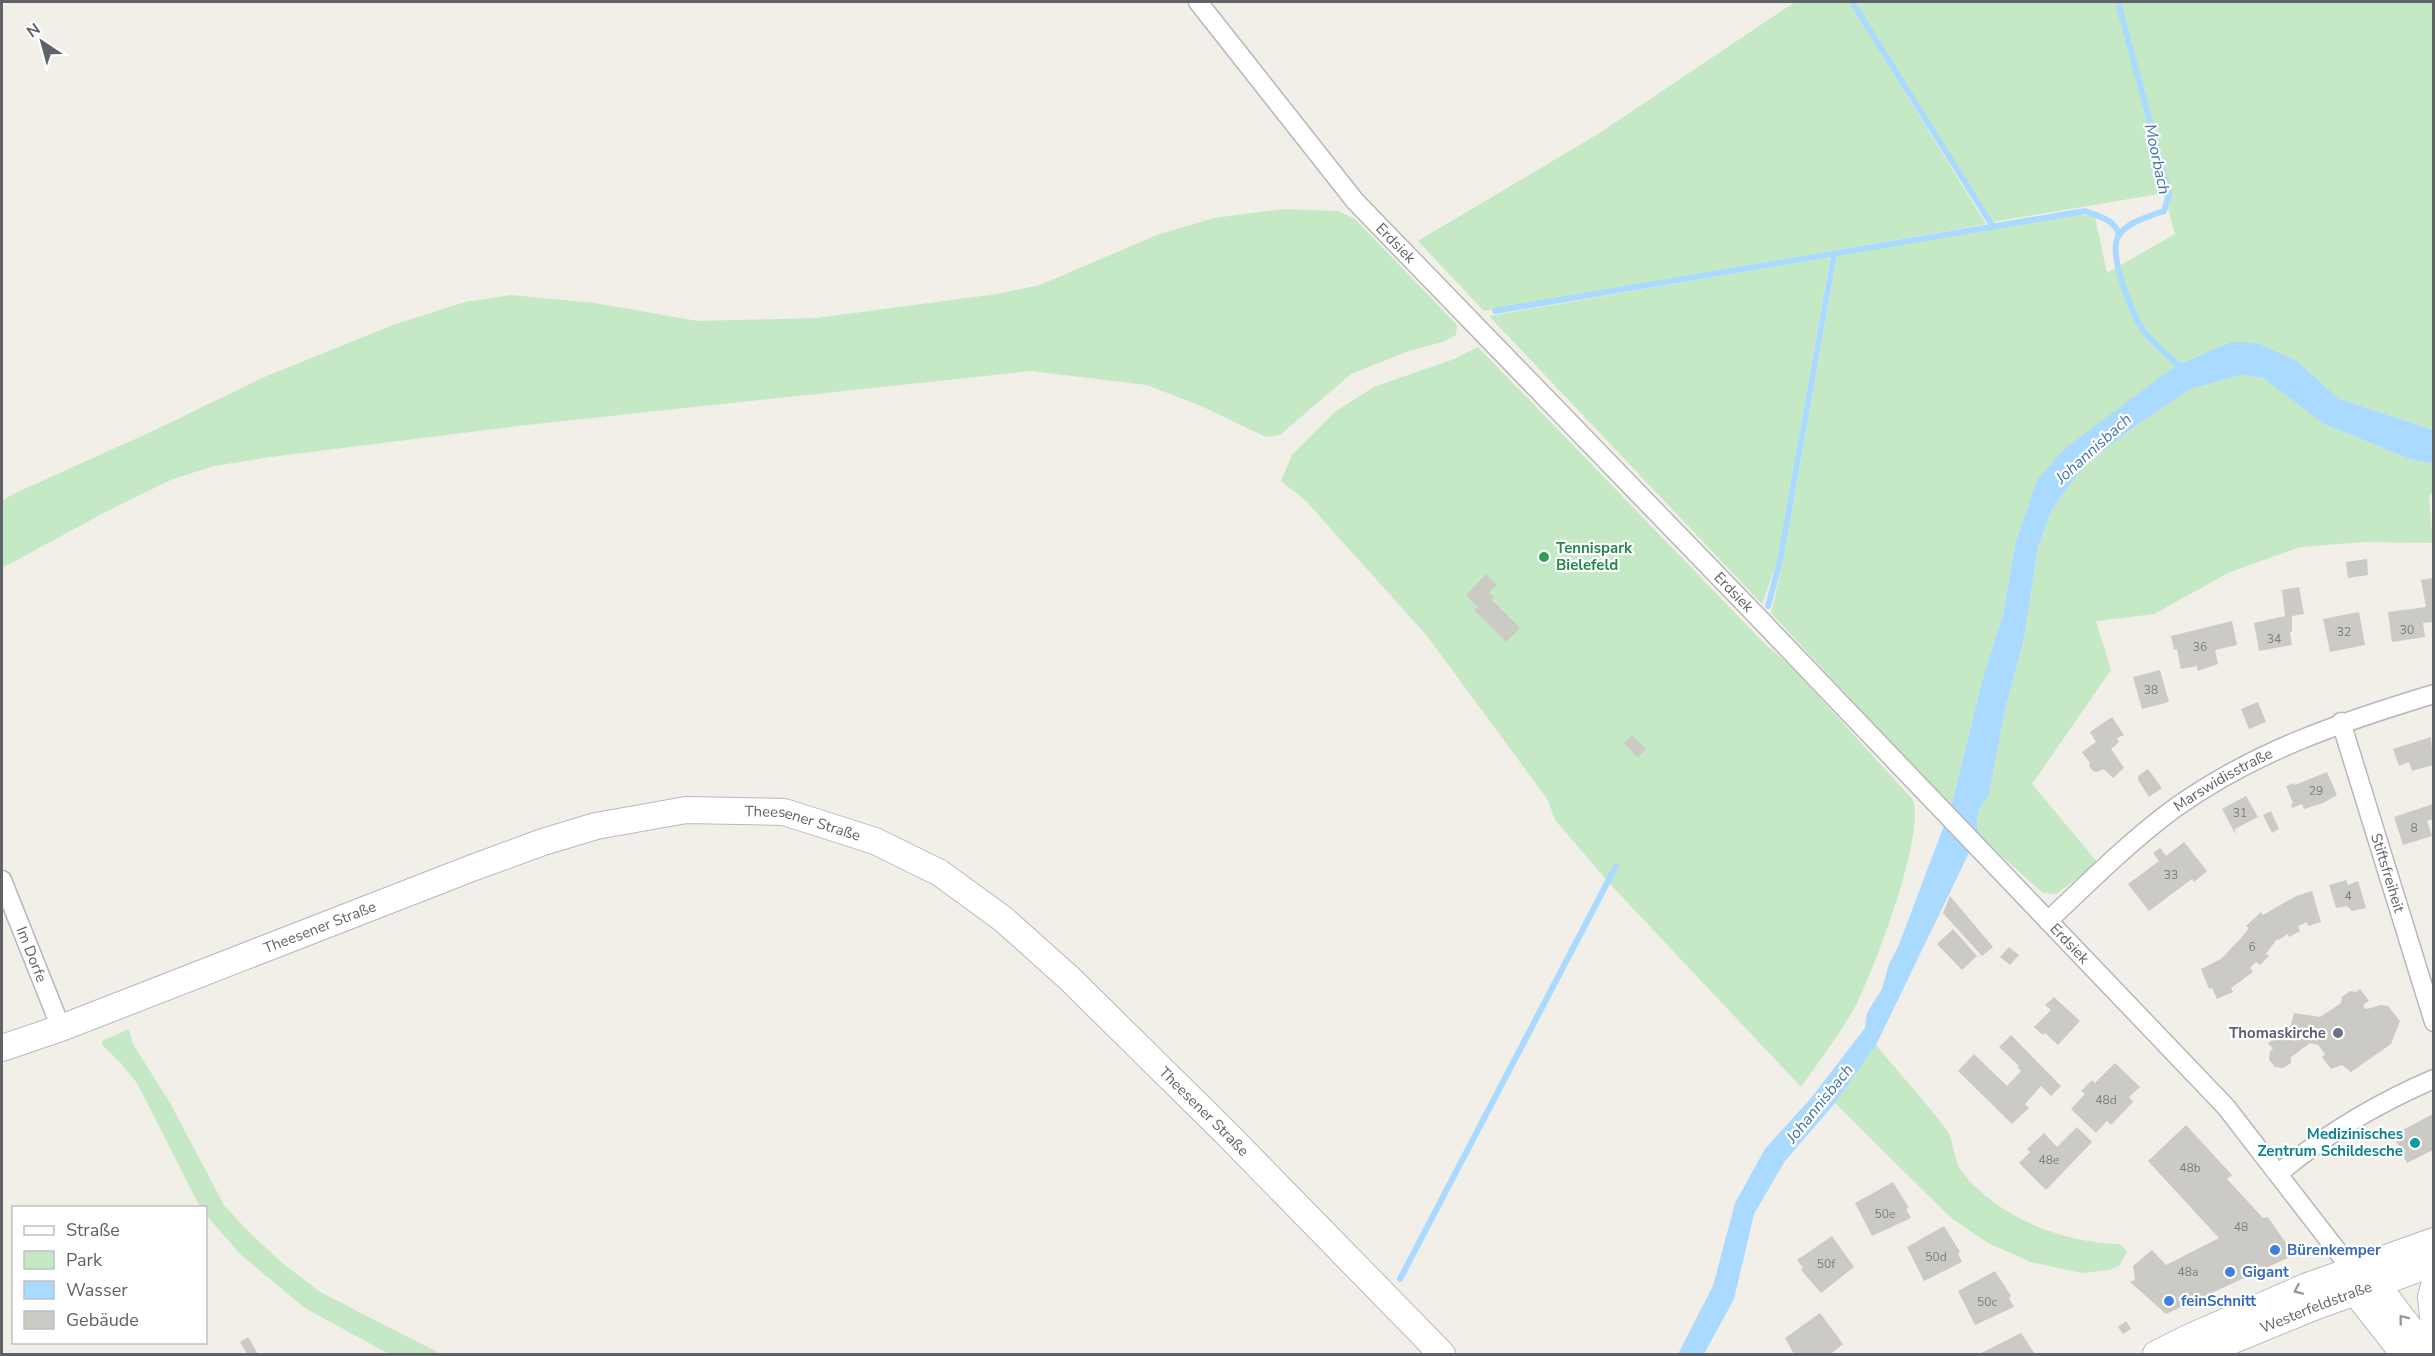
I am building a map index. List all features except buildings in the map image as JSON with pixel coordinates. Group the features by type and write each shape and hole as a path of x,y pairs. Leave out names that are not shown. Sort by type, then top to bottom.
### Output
{"street":[{"name":"Erdsiek","path":"1198,2 1355,201 1753,612 2226,1107 2279,1173"},
{"name":"Marswidisstraße","path":"2048,921 2145,833 2196,794 2241,767 2341,722 2433,694"},
{"name":"Stiftsfreiheit","path":"2341,722 2433,1022"},
{"name":"Theesener Straße","path":"2,1048 61,1028 472,868 543,842 596,826 686,810 784,812 875,841 940,873 1003,919 1069,978 1226,1132 1442,1354"},
{"name":"Im Dorfe","path":"2,880 61,1028"},
{"path":"2279,1173 2315,1145 2353,1120 2388,1100 2433,1079"},
{"name":"Westerfeldstraße","path":"2279,1173 2361,1282"},
{"name":"Westerfeldstraße","path":"2199,1354 2361,1282 2433,1241"},
{"name":"Westerfeldstraße","path":"2156,1354 2305,1287 2361,1282 2433,1263"},
{"path":"2361,1282 2404,1354"},
{"path":"2361,1282 2424,1347 2428,1354"},
{"path":"2433,1286 2431,1297 2433,1327"}],"green space":[{"path":"1795,2 1849,2 1986,224 1484,311 1418,241 1598,134"},
{"path":"1855,2 2433,2 2433,430 2339,399 2297,361 2231,342 2175,366 2064,449 2037,480 2016,541 2003,614 1982,681 1951,807 1771,613 1783,562 1837,255 2079,214 2095,217 2107,273 2175,234 2164,193 1993,222"},
{"path":"1284,209 1338,211 1355,219 1457,325 1456,335 1445,341 1406,352 1351,374 1280,435 1266,437 1201,406 1147,385 1031,371 517,426 214,466 173,479 113,508 2,568 2,501 13,494 153,431 262,378 393,325 465,302 511,295 594,303 698,321 817,318 997,294 1040,285 1157,235 1214,218"},
{"path":"1830,257 1777,562 1762,604 1489,316"},
{"path":"1478,347 1766,645 1790,665 1913,800 1915,818 1912,842 1896,902 1875,961 1851,1014 1801,1087 1610,884 1555,820 1548,800 1427,636 1306,501 1281,481 1292,455 1336,411 1374,387 1454,359"},
{"path":"2241,375 2263,378 2324,424 2410,459 2433,464 2433,493 2429,495 2433,543 2364,542 2300,547 2230,572 2154,614 2096,621 2111,670 2032,784 2098,863 2056,894 2043,893 1977,834 1978,811 1989,794 2005,709 2024,639 2038,547 2051,511 2083,467 2134,427 2191,389"},
{"path":"129,1029 133,1044 170,1103 224,1205 281,1262 320,1292 441,1354 389,1354 305,1308 241,1255 207,1216 207,1206 199,1206 137,1083 102,1045 102,1041"},
{"path":"1876,1045 1946,1129 1959,1167 1977,1188 1994,1203 2034,1225 2077,1239 2120,1244 2127,1252 2119,1266 2109,1270 2082,1273 2031,1262 1988,1243 1950,1217 1835,1103"}],"water":[{"name":"Johannisbach","path":"2231,342 2257,343 2297,361 2339,399 2433,430 2433,464 2410,459 2324,424 2263,378 2241,375 2191,389 2134,427 2083,467 2051,511 2038,547 2024,639 2005,709 1989,794 1978,811 1977,834 1966,859 1876,1045 1835,1103 1785,1161 1754,1214 1734,1299 1704,1354 1678,1354 1713,1286 1735,1203 1765,1149 1811,1098 1865,1028 1867,1013 1882,989 1889,964 1898,947 1951,807 1982,681 2003,614 2016,541 2037,480 2064,449 2175,366"}],"waterway":[{"path":"1852,2 1993,227"},
{"name":"Moorbach","path":"2118,2 2169,194 2164,211 2127,226 2119,235 2116,243 2118,267 2126,295 2141,327 2155,344 2184,370"},
{"path":"1495,311 2085,211 2109,221 2119,234"},
{"path":"1768,606 1780,561 1834,254"},
{"path":"1400,1279 1616,866"}],"place":[{"name":"Tennispark Bielefeld","path":"1544,557"},
{"name":"Thomaskirche","path":"2338,1033"},
{"name":"Medizinisches Zentrum Schildesche","path":"2415,1143"},
{"name":"Bürenkemper","path":"2275,1250"},
{"name":"Gigant","path":"2230,1272"},
{"name":"feinSchnitt","path":"2169,1301"}]}
